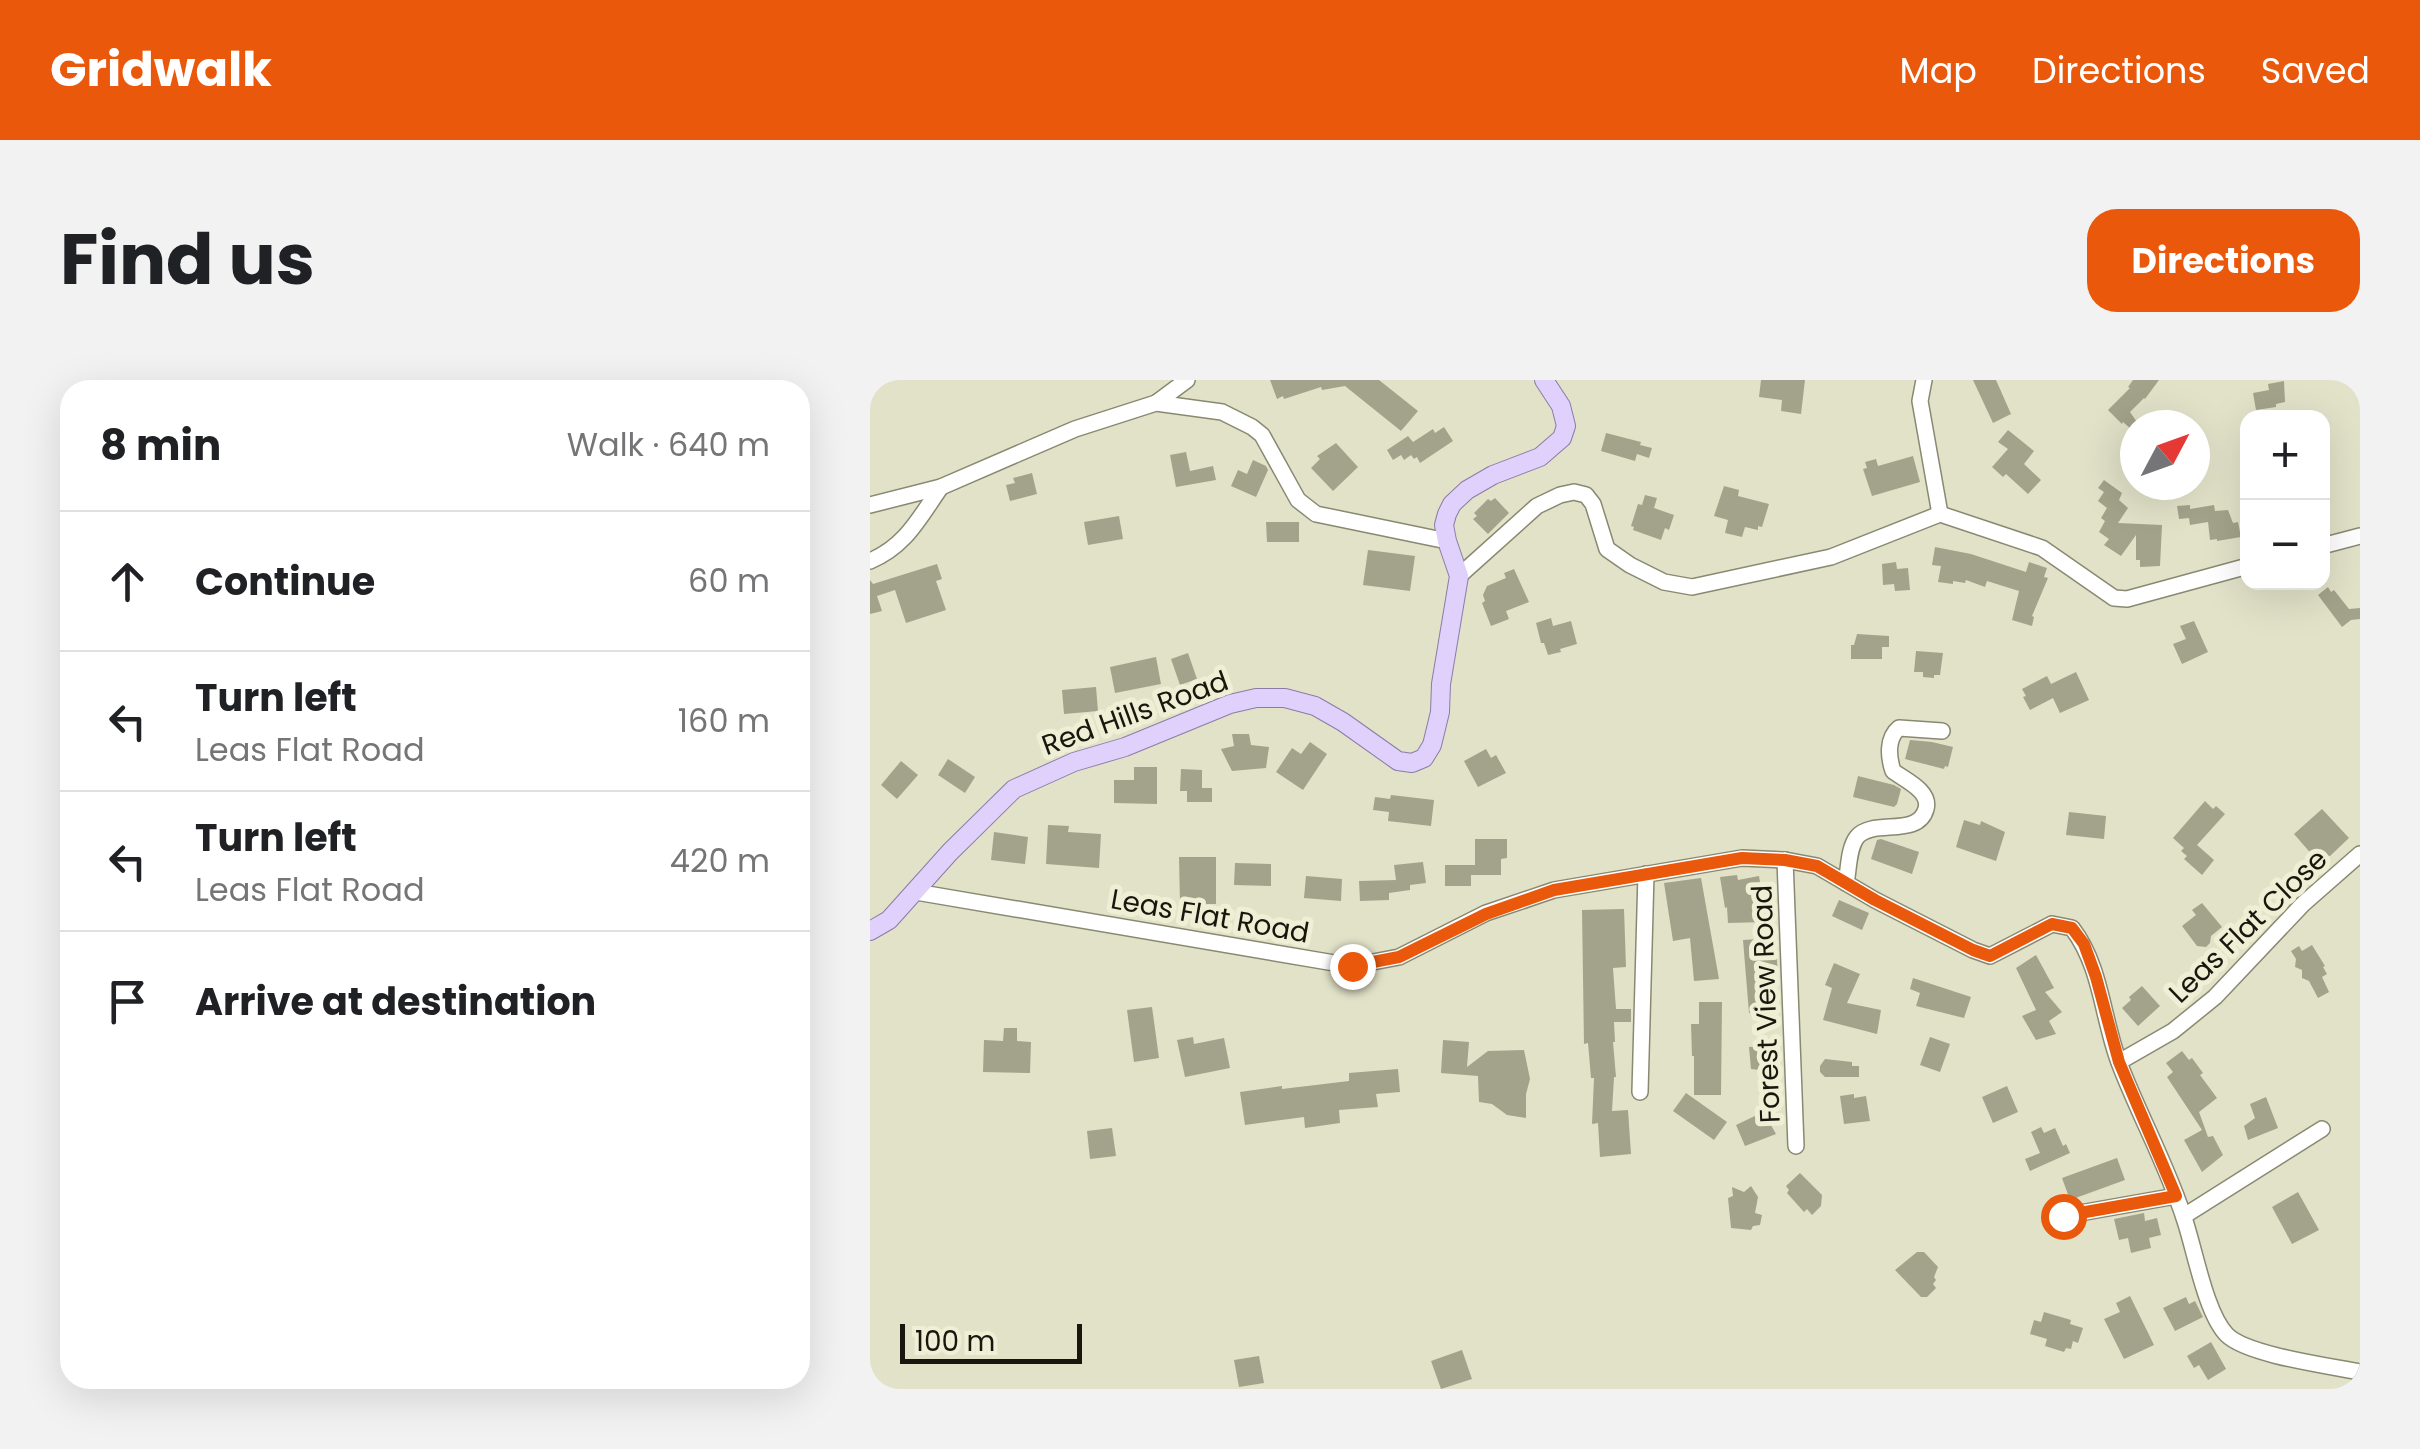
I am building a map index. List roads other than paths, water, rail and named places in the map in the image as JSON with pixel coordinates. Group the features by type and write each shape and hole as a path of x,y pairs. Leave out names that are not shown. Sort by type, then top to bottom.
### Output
{"main road":[{"path":"1446,541 1446,514 1467,490 1540,457 1562,438 1566,426 1561,406 1544,380"},
{"name":"Red Hills Road","path":"870,931 889,920 1014,789 1074,762 1125,747 1230,704 1256,698 1285,698 1315,706 1398,762 1424,758 1432,745 1440,712 1459,576 1446,541"}],"street":[{"path":"870,505 940,487 1075,429 1156,403 1187,380"},
{"path":"1924,380 1920,401 1940,514"},
{"path":"1156,403 1222,412 1252,426 1262,436 1298,500 1316,514 1446,541"},
{"path":"870,561 890,553 904,540 940,487"},
{"path":"1459,576 1537,506 1574,492 1586,495 1594,504 1607,549 1664,582 1692,587 1831,557 1940,514 2042,548 2114,598 2126,599 2240,568"},
{"path":"2330,544 2360,536"},
{"path":"1846,883 1852,848 1865,831 1916,822 1924,815 1926,797 1893,771 1890,742 1894,733 1899,728 1942,731"},
{"name":"Leas Flat Close","path":"2119,1062 2173,1032 2215,997 2303,904 2360,854"},
{"name":"Leas Flat Road","path":"916,892 1352,966 1399,957 1486,914 1554,890 1742,858 1817,866 1990,956 2052,924 2072,928 2084,944 2119,1062 2184,1216 2213,1314 2228,1336 2248,1347 2360,1372"},
{"name":"Forest View Road","path":"1785,860 1796,1146"},
{"path":"1640,1092 1646,874"},
{"path":"2184,1216 2322,1129"},
{"path":"2063,1216 2176,1196"}]}
